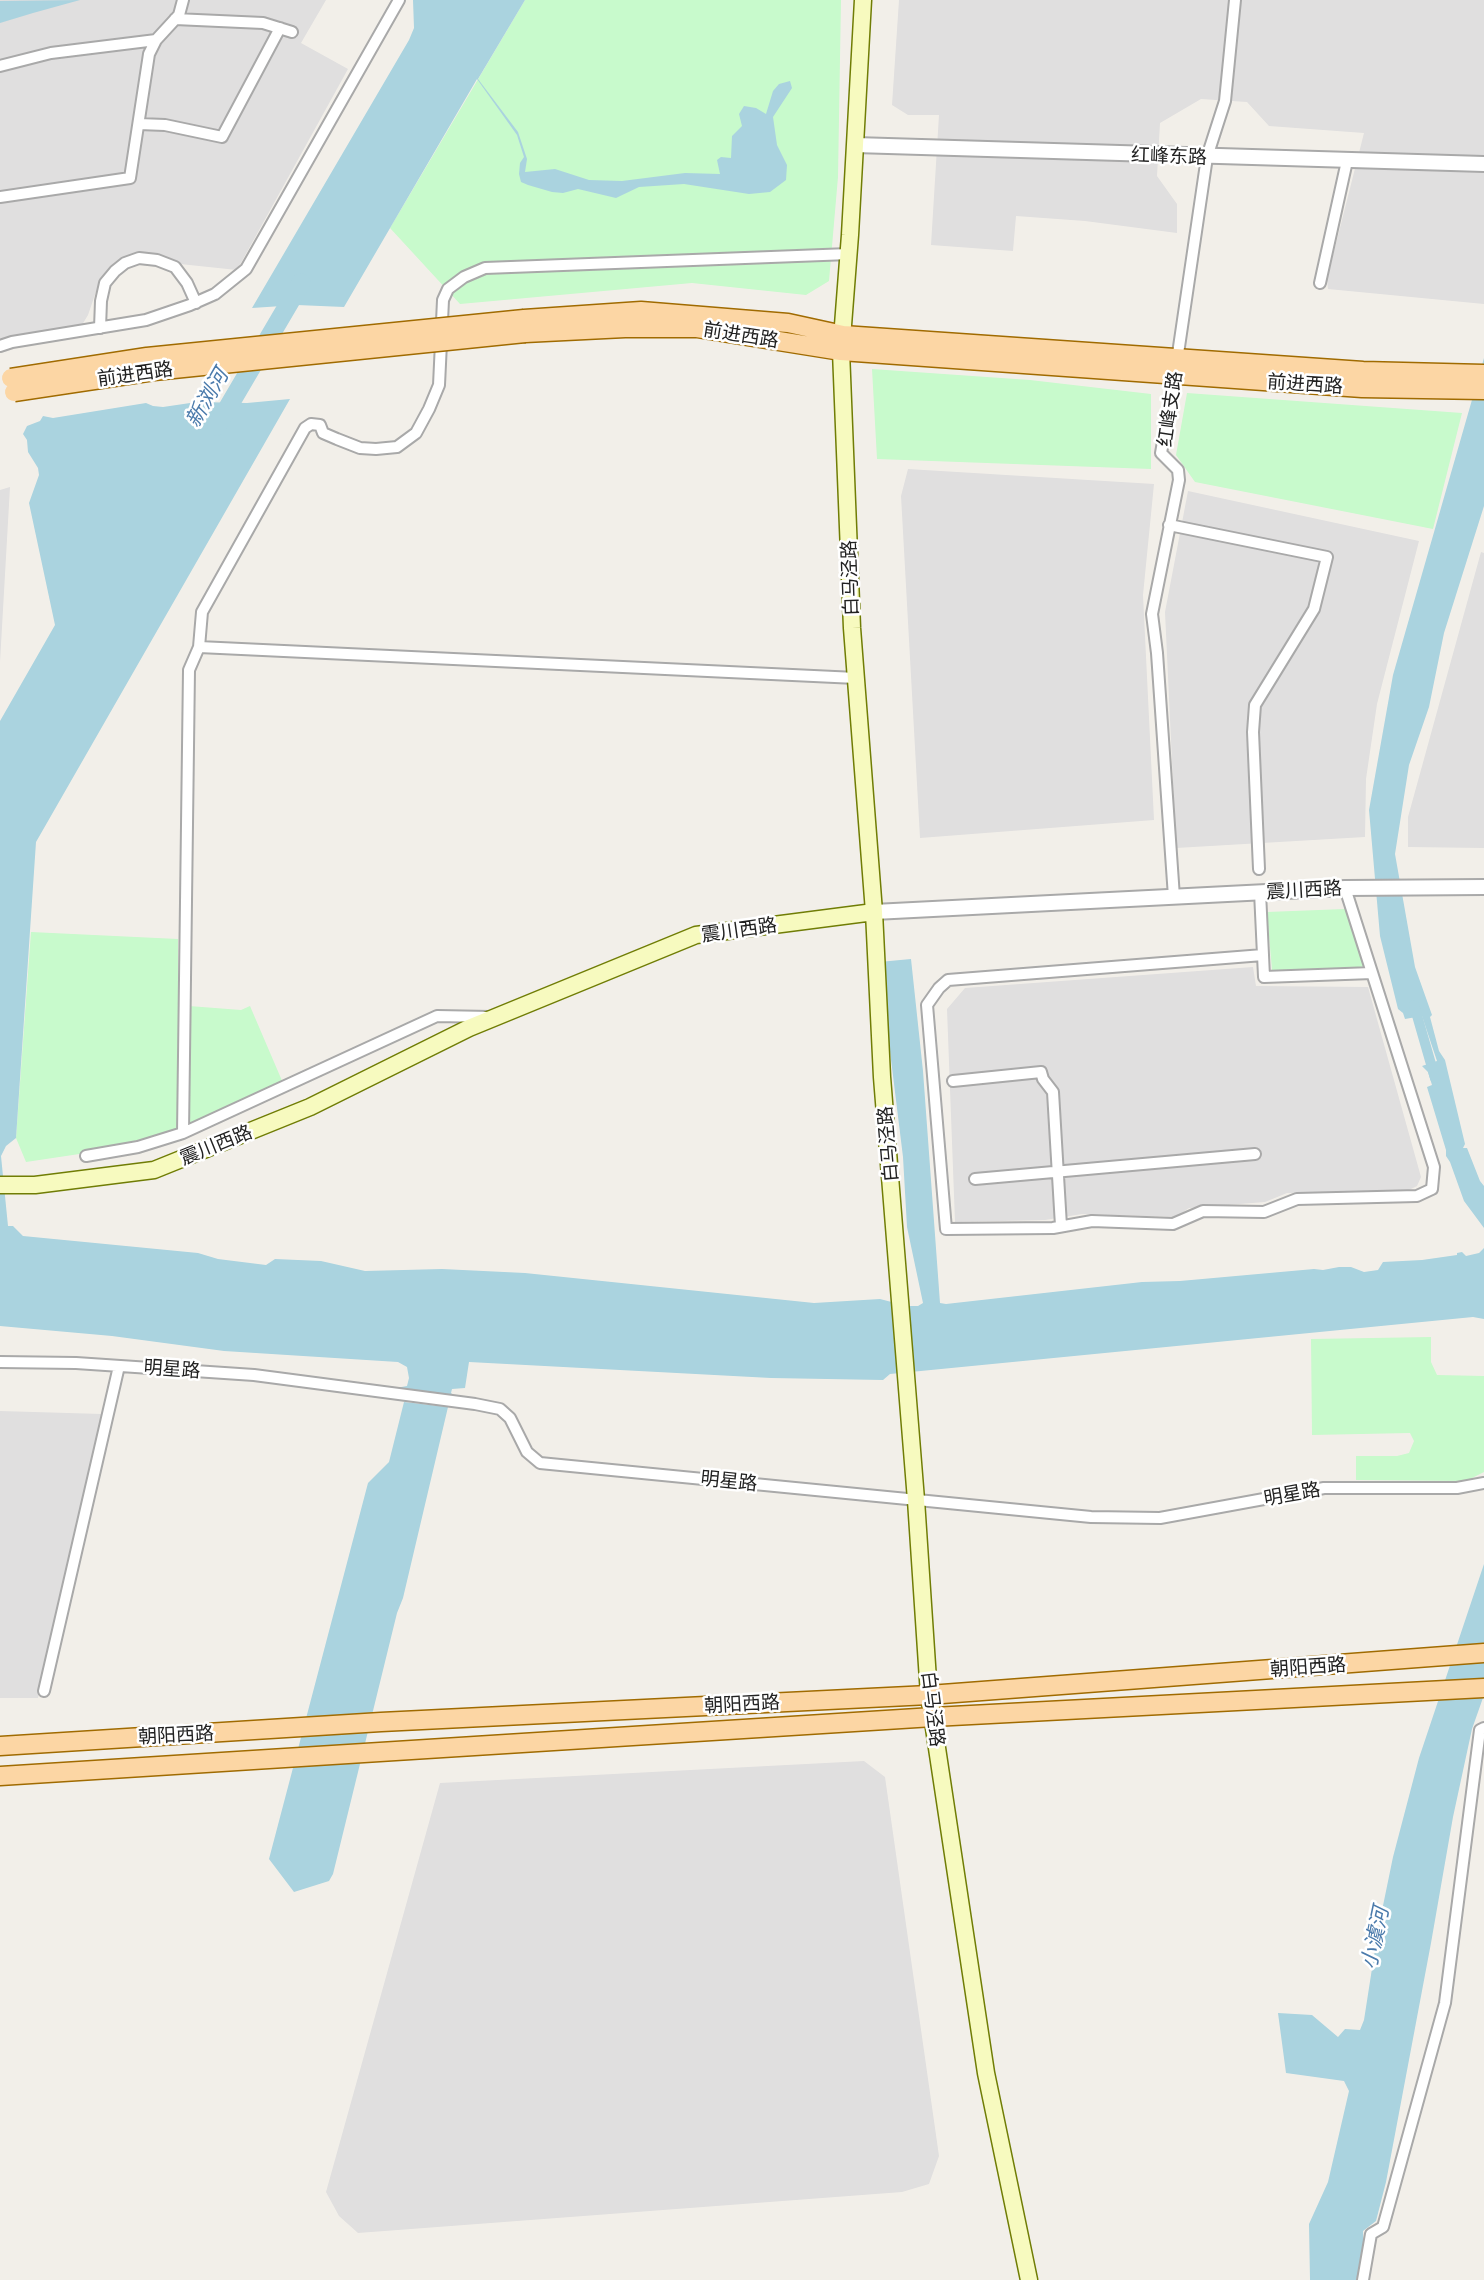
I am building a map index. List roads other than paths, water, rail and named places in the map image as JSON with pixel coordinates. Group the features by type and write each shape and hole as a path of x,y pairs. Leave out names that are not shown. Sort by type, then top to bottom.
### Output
{"main road":[{"name":"白马泾路","path":"863,0 842,343 856,678 874,912 881,1077 901,1304 929,1695 986,2073 1029,2276"},
{"name":"前进西路","path":"6,387 525,326 697,328 842,343 1176,366 1363,371 1472,379 1484,390"},
{"name":"震川西路","path":"0,1185 35,1185 154,1170 310,1107 469,1028 696,935 874,912"},
{"name":"朝阳西路","path":"0,1746 381,1722 929,1695 1484,1653"},
{"name":"朝阳西路","path":"0,1776 933,1717 1484,1688"}],"street":[{"path":"0,197 131,178 149,54 156,40 179,15 183,0"},
{"path":"0,346 146,320 215,294 246,269 399,0"},
{"name":"红峰支路","path":"1174,897 1153,614 1180,480 1178,470 1161,453 1207,157 1225,102 1235,0"},
{"path":"175,19 262,23 292,32"},
{"path":"139,124 165,125 222,137 280,29"},
{"path":"0,66 51,53 156,40"},
{"name":"红峰东路","path":"855,145 1484,164"},
{"path":"1320,283 1347,161"},
{"path":"183,1133 189,670 199,647 202,612 305,428 311,424 320,425 323,433 337,439 360,448 376,449 397,447 416,433 439,385 443,300 448,289 464,277 485,268 849,254"},
{"path":"100,328 105,283 125,263 139,258 157,260 174,267 187,283 196,303"},
{"path":"1169,525 1327,557 1314,609 1255,705 1259,869"},
{"path":"199,647 856,678"},
{"name":"震川西路","path":"874,912 1345,888 1484,887"},
{"path":"1263,955 948,980 927,1005 946,1229 1061,1226 1092,1221 1173,1224 1203,1211 1264,1212 1297,1199 1418,1196 1432,1189 1433,1167 1345,888"},
{"path":"1260,892 1264,977 1372,973"},
{"path":"86,1156 138,1147 183,1133 438,1016 496,1017"},
{"path":"953,1081 1041,1072 1043,1079 1054,1092 1061,1226"},
{"path":"975,1179 1255,1154"},
{"name":"明星路","path":"0,1362 254,1375 475,1404 500,1409 510,1418 527,1452 540,1462 1091,1517 1160,1518 1324,1488 1457,1489 1484,1483"},
{"path":"44,1691 119,1366"},
{"path":"1363,2280 1371,2234 1383,2227 1445,2003 1480,1730 1484,1728"}],"water":[{"path":"80,0 33,13 0,23 0,1"},
{"path":"413,0 525,0 478,79 518,132 527,159 525,172 555,169 589,180 622,181 685,173 720,174 717,160 721,157 731,158 732,136 742,126 739,114 744,106 756,108 766,114 773,91 779,84 790,81 792,88 773,117 777,145 787,165 786,180 770,192 749,194 684,184 639,187 616,198 578,189 563,193 552,192 528,185 521,182 519,174 520,163 524,157 517,135 477,79 344,307 297,305 252,308 409,40 414,28"},
{"path":"1484,358 1484,506 1444,633 1429,707 1409,765 1395,854 1415,967 1432,1015 1430,1017 1439,1051 1445,1060 1465,1144 1463,1148 1467,1148 1484,1186 1484,1228 1464,1201 1446,1156 1427,1087 1432,1085 1428,1072 1422,1066 1437,1061 1422,1016 1405,1019 1398,1009 1380,936 1369,810 1393,675"},
{"path":"290,399 36,842 16,1138 6,1146 1,1156 8,1226 13,1226 23,1236 198,1253 218,1259 266,1265 275,1259 321,1261 365,1271 442,1269 525,1273 814,1303 880,1299 918,1306 923,1303 907,1227 903,1157 879,962 911,959 923,1071 940,1303 1142,1282 1339,1267 1351,1267 1364,1272 1378,1270 1383,1262 1422,1260 1462,1252 1466,1256 1479,1253 1484,1248 1484,1319 1473,1317 890,1374 883,1380 771,1378 469,1362 465,1388 452,1389 451,1393 455,1397 396,1388 407,1386 409,1378 407,1367 398,1362 224,1351 112,1336 0,1326 0,721 55,625 29,503 39,475 38,468 28,452 27,440 23,434 27,426 40,421 43,416 53,418 146,403 163,407 197,402 247,403"},
{"path":"404,1402 448,1407 333,1874 329,1881 294,1892 269,1859 368,1483 389,1462"},
{"path":"1484,1564 1484,1695 1472,1729 1453,1817 1386,2182 1376,2221 1363,2231 1364,2257 1356,2280 1310,2280 1309,2224 1328,2182 1349,2091 1344,2081 1286,2073 1278,2013 1312,2015 1338,2037 1345,2029 1360,2030 1393,1857 1419,1758"}],"waterway":[{"name":"新浏河","path":"217,426 301,283"},
{"path":"1414,1005 1435,1078"}],"water label":[{"name":"小澞河","path":"1375,1938"}]}
